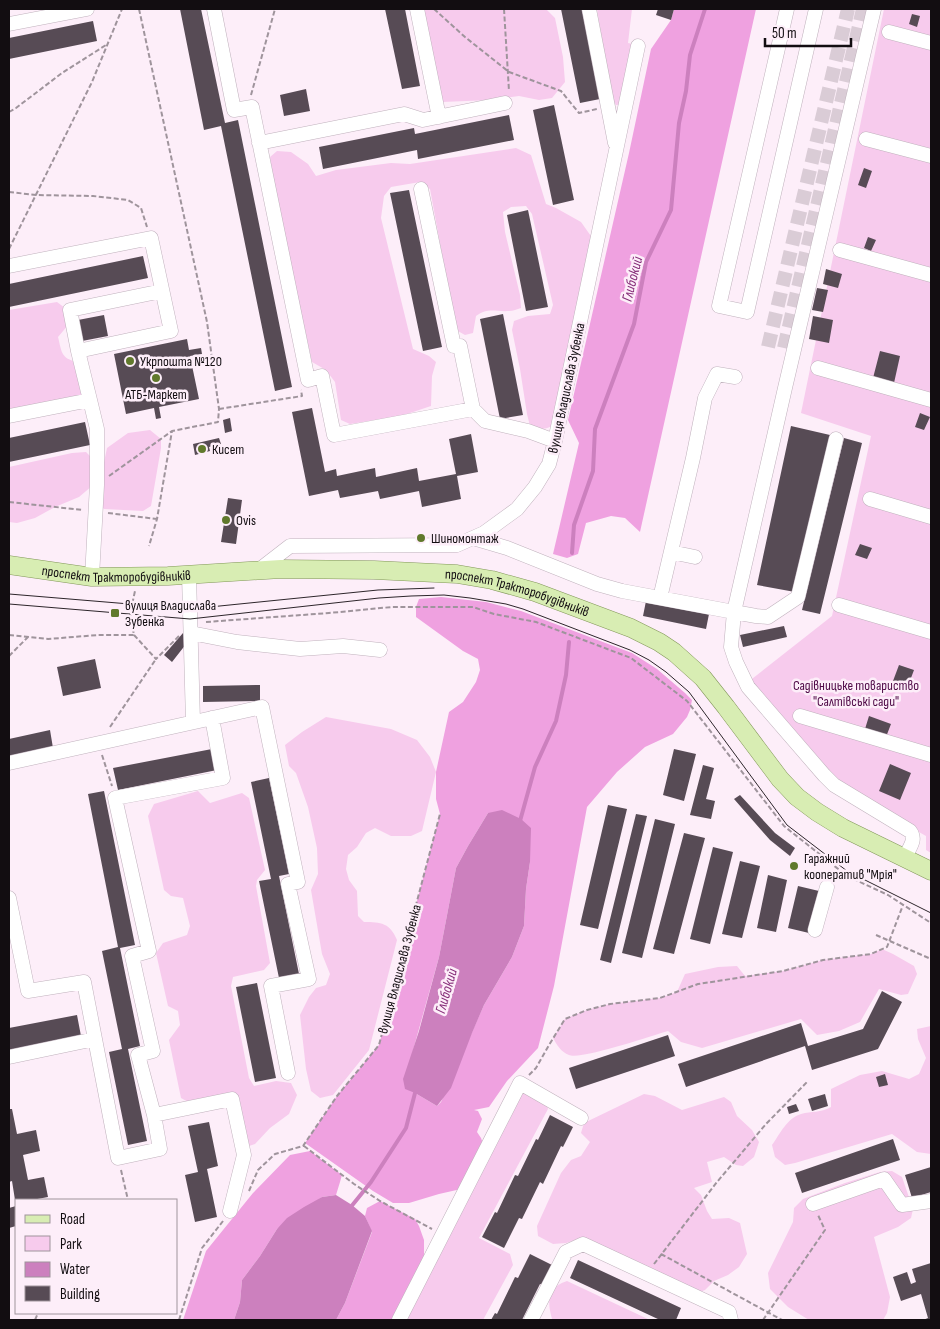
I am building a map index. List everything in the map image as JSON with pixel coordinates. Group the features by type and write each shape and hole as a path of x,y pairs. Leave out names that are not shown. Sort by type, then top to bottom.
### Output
{"main road":[{"name":"проспект Тракторобудівників","path":"9,565 92,577 138,577 259,570 316,569 457,574 492,580 535,592 631,628 659,642 703,678 780,779 804,802 842,828 931,870"}],"street":[{"path":"9,24 87,9"},
{"path":"214,9 234,110 252,106 308,380 322,376 334,435 473,409"},
{"path":"417,9 439,117"},
{"path":"588,9 617,149"},
{"path":"787,9 718,306 747,312 816,9"},
{"path":"874,9 734,612 732,647 736,662 748,687 824,775 834,785 910,831 914,839 905,857"},
{"path":"889,32 931,43"},
{"name":"вулиця Владислава Зубенка","path":"259,570 290,546 457,544 484,533 517,509 535,487 549,464 555,441 638,46"},
{"path":"259,143 404,114 423,120 505,103"},
{"path":"866,138 931,156"},
{"path":"421,189 454,346 460,346 473,409 484,420 528,431 555,441"},
{"path":"9,266 151,238 171,331 78,351"},
{"path":"840,250 931,275"},
{"path":"92,577 97,485 97,429 70,310 162,291"},
{"path":"818,368 931,400"},
{"path":"660,598 706,398 717,374 735,377"},
{"path":"9,416 90,400"},
{"path":"473,538 507,548 622,592 768,617 798,597 836,439"},
{"path":"870,499 931,517"},
{"path":"671,552 695,557"},
{"path":"190,575 193,722"},
{"path":"839,604 931,632"},
{"path":"191,633 237,642 300,649 343,646 380,650"},
{"path":"9,764 262,707 298,882 288,884 309,979 271,986 288,1073"},
{"path":"800,716 931,755"},
{"path":"9,898 28,991 84,982 118,1158 160,1148 154,1115 138,1055 153,1051 132,956 149,951 115,798 223,778 212,718"},
{"path":"814,930 827,887"},
{"path":"9,1057 95,1039"},
{"path":"399,1320 520,1083 581,1118"},
{"path":"154,1115 232,1099 244,1155 230,1211"},
{"path":"813,1204 884,1179 902,1205 931,1201"},
{"path":"531,1320 566,1252 583,1244 729,1312 731,1320"}],"path":[{"path":"9,249 92,82 122,9"},
{"path":"97,485 172,431 218,422 219,409 207,322 139,9"},
{"path":"248,107 275,9"},
{"path":"434,9 465,37 509,72 561,91 579,114 608,106"},
{"path":"504,9 510,100 505,103"},
{"path":"9,112 62,73 107,44"},
{"path":"9,192 36,195 93,196 128,200 141,208 151,238"},
{"path":"219,409 302,396 300,386"},
{"path":"149,546 157,520 172,431"},
{"path":"9,635 48,639 98,635 134,635 130,614 135,590"},
{"path":"329,613 392,607 473,607 494,614 536,622 631,658 687,701 784,826 847,876 888,895 931,923"},
{"path":"9,656 28,637"},
{"path":"99,743 156,659"},
{"path":"105,765 109,778"},
{"name":"вулиця Владислава Зубенка","path":"303,1146 337,1096 379,1045 440,814"},
{"path":"520,1083 536,1068 565,1019 587,1010 610,1004 660,998 698,984 783,970 823,960 871,954 887,947 903,905"},
{"path":"876,935 931,960"},
{"path":"647,1274 717,1182 766,1124 808,1081"},
{"path":"248,1192 258,1170 275,1154 303,1146 354,1184 443,1235"},
{"path":"118,1158 128,1199"},
{"path":"763,1320 826,1230 813,1204"},
{"path":"179,1320 202,1248 230,1211"},
{"path":"661,1254 782,1320"}],"green space":[{"path":"423,9 546,9 555,18 563,57 565,82 552,98 539,100 519,96 491,100 442,102"},
{"path":"597,9 632,9 628,43 633,44 621,105 616,105 612,100"},
{"name":"Садівницьке товариство \"Салтівські сади\"","path":"884,9 931,9 931,853 926,850 926,836 838,786 743,686 832,616 871,436 801,413"},
{"path":"516,148 531,155 546,204 581,222 593,239 556,424 543,429 530,426 512,330 514,321 528,316 550,314 553,305 532,214 526,206 511,207 503,212 505,232 520,295 521,308 510,311 480,313 476,316 473,333 465,335 456,330 430,189 420,182 391,187 384,196 381,218 413,349 429,356 436,362 432,376 431,406 401,416 350,424 341,420 335,382 326,370 312,362 274,188 270,157 277,151 291,152 308,164 316,176 336,170 391,163 410,164"},
{"path":"57,302 65,308 69,324 58,337 62,351 65,357 77,362 85,393 80,398 9,412 9,310"},
{"path":"150,430 161,439 151,506 143,511 104,509 100,505 103,467 107,448 128,433"},
{"path":"86,452 92,458 92,486 79,497 35,518 17,523 9,522 9,467 72,453"},
{"path":"326,717 391,729 417,740 430,757 436,772 422,831 411,836 391,836 375,828 366,833 357,847 348,855 346,869 349,880 357,891 358,916 364,922 380,923 388,927 397,940 369,1050 333,1095 320,1098 311,1091 306,1069 300,1015 309,997 316,988 326,985 330,974 322,954 311,890 318,874 317,848 308,807 296,773 289,766 285,745"},
{"path":"198,791 210,803 242,793 249,798 265,870 257,880 256,886 270,963 264,970 233,977 231,986 249,1078 254,1086 276,1081 291,1083 297,1095 289,1114 270,1128 255,1144 249,1146 246,1142 234,1095 190,1103 181,1098 169,1040 180,1025 178,1011 168,1006 156,953 163,943 187,935 190,926 183,898 171,896 164,890 148,816 154,804"},
{"path":"882,949 914,966 917,974 908,994 901,995 879,989 860,1022 839,1031 817,1035 801,1019 702,1048 681,1042 668,1031 601,1051 576,1056 564,1052 553,1038 565,1019 587,1010 610,1004 660,998 677,992 685,974 718,967 737,966 745,976 783,971 823,960 871,954"},
{"path":"931,1026 931,1154 917,1152 892,1134 785,1165 775,1157 772,1145 784,1127 796,1116 831,1107 831,1089 860,1075 882,1071 909,1079 919,1074 926,1058 918,1039 917,1029"},
{"path":"518,1093 526,1093 546,1102 548,1109 479,1238 510,1254 513,1265 483,1320 404,1320"},
{"path":"644,1094 655,1096 682,1110 724,1097 731,1102 737,1116 752,1130 759,1142 754,1157 743,1166 736,1165 724,1157 707,1162 712,1182 694,1188 701,1195 712,1219 729,1218 740,1223 747,1254 739,1267 728,1275 714,1281 705,1290 700,1292 582,1238 566,1243 553,1244 538,1236 537,1226 561,1173 571,1160 581,1156 590,1142 581,1133 584,1123"},
{"path":"892,1171 902,1177 913,1209 911,1218 898,1227 874,1237 890,1297 887,1313 883,1320 809,1320 788,1307 770,1289 768,1273 793,1222 794,1208 803,1199 845,1183 880,1172"},
{"path":"567,1281 650,1320 551,1320 550,1295 556,1287"}],"shaded area":[{"path":"674,9 756,9 640,532 625,518 611,516 586,523 578,554 567,558 553,554 579,443 568,420 651,49 671,20"},
{"path":"441,597 486,602 521,611 632,653 657,669 692,700 687,717 673,734 645,747 617,772 587,807 554,986 538,1048 507,1081 489,1107 474,1110 478,1111 482,1119 477,1132 484,1146 461,1189 409,1203 393,1203 305,1143 337,1096 379,1045 440,814 436,799 436,772 449,712 463,702 476,682 480,670 478,659 463,651 416,617 416,607 419,599","holes":["488,813 530,862 524,926 512,957 484,1005 441,1102 437,1106 415,1093 412,1054 439,957 456,868"]},
{"path":"310,1151 342,1175 336,1195 322,1197 277,1229 242,1280 240,1302 234,1320 183,1320 206,1251 253,1193 290,1155"},
{"path":"380,1201 415,1219 424,1240 424,1260 393,1320 336,1320 345,1303 372,1232 365,1216 367,1208"}],"water":[{"path":"502,810 521,819 531,828 524,926 512,957 484,1005 451,1088 437,1106 405,1089 403,1079 419,1031 439,957 456,868 488,813"},
{"path":"336,1195 365,1216 372,1231 345,1303 336,1320 234,1320 240,1302 242,1280 277,1229 287,1218 304,1207 322,1197"}],"building":[{"path":"180,9 201,9 225,123 238,120 292,387 275,391 221,126 204,130"},
{"path":"385,9 405,9 420,86 402,89"},
{"path":"561,9 582,9 600,99 580,103"},
{"path":"658,9 674,9 671,20 656,15"},
{"path":"912,14 920,16 917,27 909,24"},
{"path":"93,21 97,41 9,59 9,38"},
{"path":"306,89 310,111 284,116 280,95"},
{"path":"554,105 574,200 553,205 533,110"},
{"path":"509,115 514,140 418,159 417,150 323,169 319,147 414,128 415,134"},
{"path":"864,168 872,171 866,188 858,185"},
{"path":"409,190 442,347 423,351 390,193"},
{"path":"528,210 548,307 526,311 507,215"},
{"path":"868,237 876,240 871,251 864,248"},
{"path":"143,256 148,278 9,307 9,284"},
{"path":"826,269 842,274 838,288 823,284"},
{"path":"817,288 828,290 823,312 812,310"},
{"path":"503,314 523,415 500,419 480,319"},
{"path":"104,315 108,336 82,341 78,320"},
{"path":"813,316 833,320 829,343 809,339"},
{"name":"АТБ-Маркет","path":"187,339 189,350 201,348 202,354 190,356 199,399 159,407 161,418 156,419 154,408 126,414 114,354"},
{"path":"880,351 900,356 894,383 873,378"},
{"path":"312,408 325,472 336,469 337,476 375,468 376,477 417,468 419,481 456,474 449,439 471,434 478,472 457,476 461,499 422,507 419,491 380,499 378,491 340,498 338,490 309,496 292,412"},
{"path":"920,413 930,417 924,430 915,427"},
{"path":"230,418 232,431 225,433 223,420"},
{"path":"85,422 90,445 9,462 9,438"},
{"path":"791,426 830,435 795,592 757,585"},
{"name":"Кисет","path":"219,438 221,444 209,447 210,451 195,455 193,444"},
{"path":"844,438 862,443 820,614 802,610"},
{"path":"228,498 242,500 236,544 221,542"},
{"path":"860,544 872,548 867,559 855,555"},
{"path":"646,601 709,614 706,629 643,616"},
{"path":"784,626 787,637 743,647 740,635"},
{"path":"183,633 190,639 172,662 164,655"},
{"path":"95,659 101,688 63,696 57,667"},
{"path":"899,665 914,670 908,686 893,681"},
{"path":"260,685 260,701 203,702 203,686"},
{"path":"869,716 891,724 886,737 865,729"},
{"path":"50,730 53,748 9,757 9,739"},
{"path":"212,749 217,770 118,790 113,768"},
{"path":"674,749 696,754 684,801 663,795"},
{"path":"890,764 911,773 900,800 879,791"},
{"path":"703,765 714,768 706,799 715,801 711,819 690,815"},
{"path":"269,778 289,874 279,876 299,974 279,978 259,881 271,879 251,782"},
{"path":"104,791 135,945 120,948 140,1046 128,1049 147,1141 128,1145 109,1052 122,1049 102,951 118,947 88,794"},
{"path":"740,795 775,833 795,848 790,856 770,840 734,799"},
{"path":"608,805 627,809 598,929 580,925"},
{"path":"636,814 647,816 611,963 600,960"},
{"path":"655,819 675,824 642,958 622,953"},
{"path":"684,833 705,838 674,954 653,949"},
{"path":"713,847 733,852 710,944 690,939"},
{"path":"740,861 760,866 742,938 722,934"},
{"path":"768,875 787,880 776,932 757,928"},
{"path":"798,886 819,891 809,933 788,928"},
{"path":"257,983 276,1078 255,1082 236,987"},
{"path":"882,991 902,1002 878,1049 812,1070 805,1046 686,1087 678,1064 801,1023 808,1046 863,1029"},
{"path":"77,1015 81,1036 9,1051 9,1028"},
{"path":"668,1035 675,1056 576,1089 569,1068"},
{"path":"885,1074 888,1085 879,1087 876,1077"},
{"path":"825,1094 828,1106 812,1111 808,1099"},
{"path":"796,1104 799,1111 789,1114 787,1107"},
{"path":"9,1109 12,1109 17,1134 36,1130 40,1151 23,1155 28,1180 44,1177 48,1197 15,1200 12,1181 9,1182"},
{"path":"550,1115 573,1127 563,1147 561,1146 543,1184 540,1182 522,1219 519,1218 504,1248 482,1237 495,1212 497,1213 515,1175 518,1176"},
{"path":"209,1122 218,1166 207,1169 217,1217 195,1222 185,1175 198,1172 188,1126"},
{"path":"893,1139 900,1160 802,1193 795,1173"},
{"path":"931,1167 931,1192 912,1198 905,1175"},
{"path":"15,1206 15,1226 9,1228 9,1208"},
{"path":"530,1254 552,1265 543,1285 540,1284 522,1320 491,1320 495,1313 497,1314 515,1277 518,1278"},
{"path":"578,1260 681,1308 676,1320 660,1320 570,1278"},
{"path":"931,1263 931,1320 923,1320 928,1318 921,1294 901,1301 893,1277 907,1272 911,1284 916,1282 912,1269"}],"waterway":[{"name":"Глибокий","path":"572,553 574,525 593,471 595,429 634,324 646,262 671,210 679,123 686,91 690,55 705,9"},
{"name":"Глибокий","path":"520,821 535,767 556,721 566,675 569,642"},
{"name":"Глибокий","path":"350,1208 371,1182 406,1128 415,1093 418,1090"}],"tunnel":[{"path":"768,347 848,9"},
{"path":"784,348 863,9"}],"tram line":[{"path":"9,594 190,609 378,590 434,588"},
{"path":"9,604 190,619 379,598 444,595 506,604 523,609 630,650 666,672 689,692 787,825 847,871 931,913"}],"place":[{"name":"Укрпошта №120","path":"130,361"},
{"name":"АТБ-Маркет","path":"156,378"},
{"name":"Кисет","path":"202,449"},
{"name":"Ovis","path":"226,520"},
{"name":"Шиномонтаж","path":"421,538"},
{"name":"вулиця Владислава Зубенка","path":"115,613"},
{"name":"Гаражний кооператив \"Мрія\"","path":"794,866"}]}
